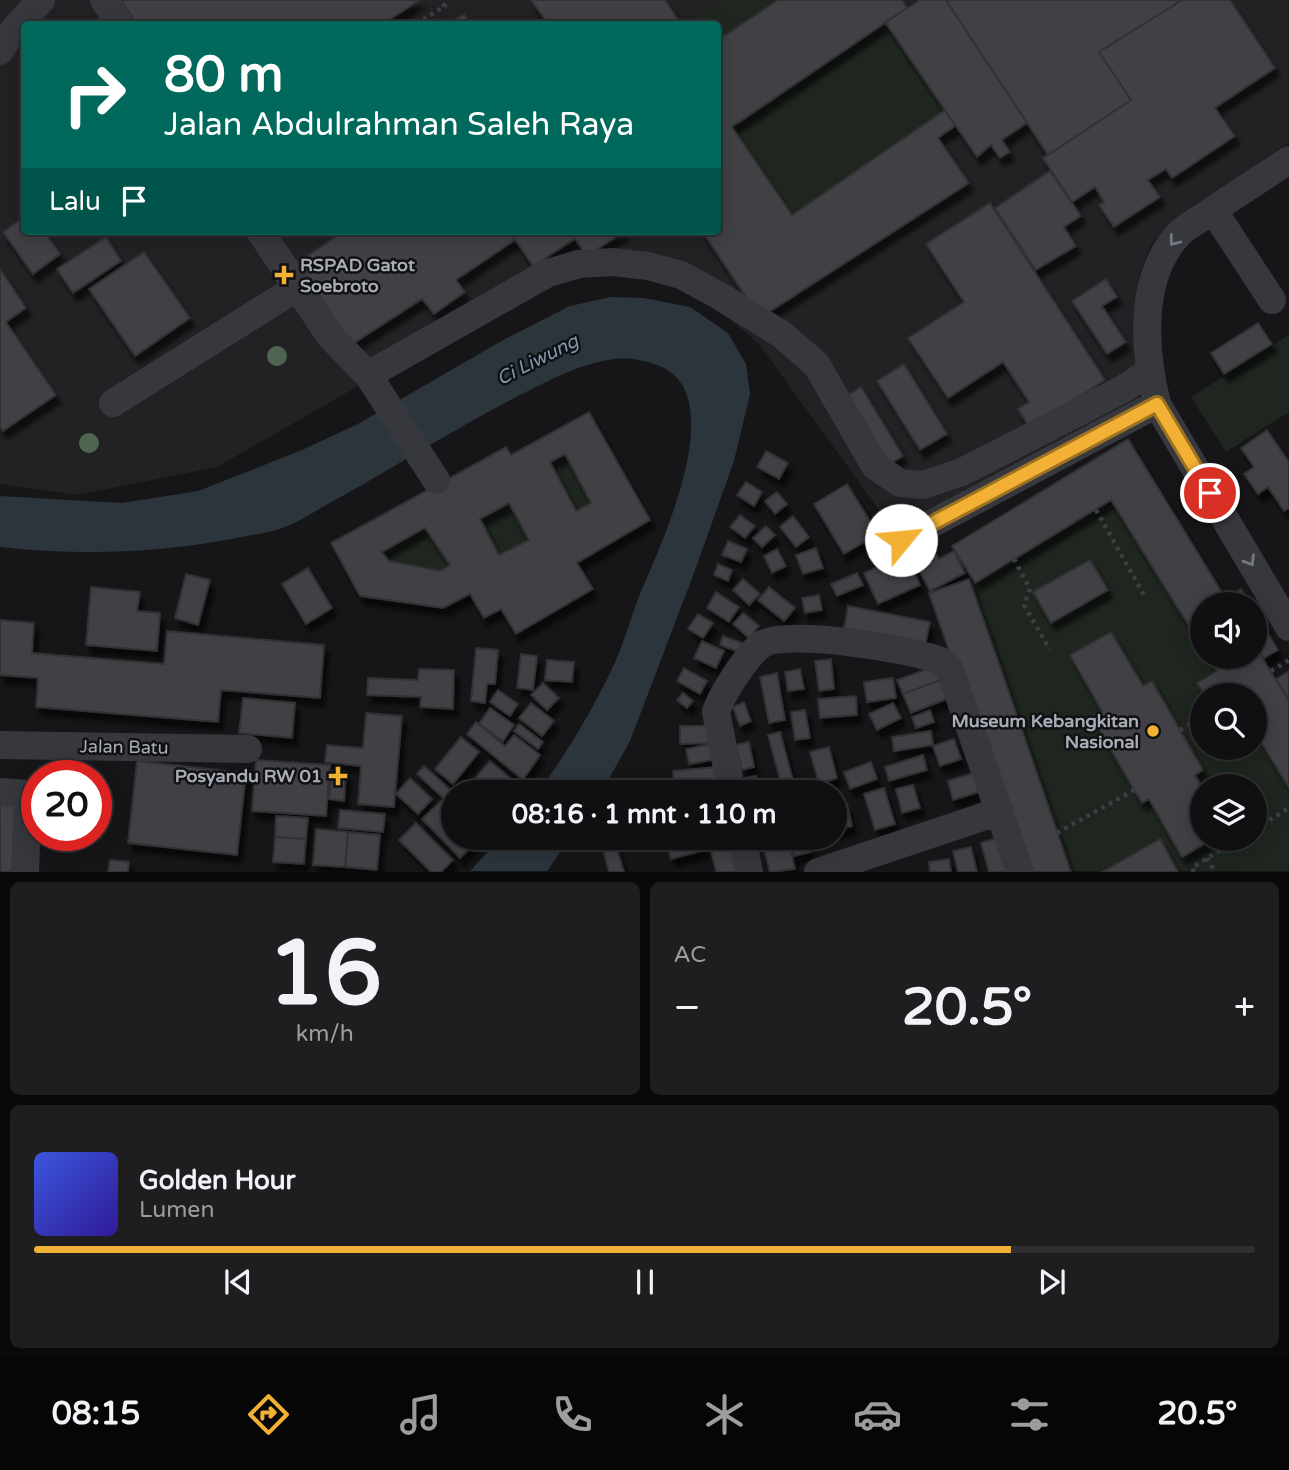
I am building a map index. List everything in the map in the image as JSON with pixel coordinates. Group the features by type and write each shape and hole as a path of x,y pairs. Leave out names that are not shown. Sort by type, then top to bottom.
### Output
{"street":[{"path":"22,21 41,0"},
{"path":"104,0 118,21"},
{"path":"0,51 21,22"},
{"path":"1289,160 1179,233 1164,254 1154,276 1148,322 1149,372 1157,404 1289,627"},
{"path":"1213,210 1272,300"},
{"path":"263,235 330,336 368,375 436,480"},
{"path":"368,375 548,273 579,264 613,262 648,266 681,275 781,334 816,364 875,466 900,484 923,485 962,472 1149,372"},
{"path":"113,403 298,287"},
{"path":"901,540 1157,404"},
{"path":"729,780 716,712 720,699 761,645 775,639 798,638 847,642 941,661 950,670 1020,872"},
{"name":"Jalan Batu","path":"0,745 248,749"},
{"path":"0,792 28,793 25,872"},
{"path":"818,872 1000,811"},
{"path":"744,850 749,872"}],"path":[{"path":"421,21 444,6 439,0"},
{"path":"1097,510 1144,595"},
{"path":"1014,559 1030,589 1024,604 1050,650"},
{"path":"1270,671 1289,660"},
{"path":"1180,730 1190,724"},
{"path":"1058,833 1134,790"},
{"path":"1267,822 1289,808"},
{"path":"1194,872 1192,868 1218,851"},
{"path":"1207,858 1215,872"}],"shaded area":[{"name":"RSPAD Gatot Soebroto","path":"0,0 1289,0 1289,142 1169,227 1152,243 1140,272 1135,316 1139,403 904,544 758,343 706,299 648,278 575,272 381,373 217,467 77,495 0,484"},
{"path":"722,0 778,0 721,38 721,21 690,21"},
{"path":"885,22 945,110 792,215 732,127"},
{"path":"1289,335 1289,412 1226,452 1191,397"},
{"path":"565,454 591,503 576,511 550,462"},
{"path":"1111,500 1190,628 1190,669 1217,671 1198,683 1190,683 1190,760 1267,760 1267,752 1289,788 1289,871 1071,871 971,585"},
{"path":"509,503 529,540 499,555 480,519"},
{"path":"425,528 450,565 440,571 389,561 382,552"}],"water":[{"name":"Ci Liwung","path":"611,297 644,298 690,307 728,333 746,364 750,394 734,461 694,573 630,741 608,780 546,780 577,734 615,662 675,506 685,470 691,435 689,403 678,379 654,364 634,359 614,359 558,376 477,418 302,519 273,531 152,550 91,552 0,547 0,496 122,503 198,491 302,450 356,425 505,339 570,306"},
{"path":"490,850 562,850 547,871 470,871"}],"building":[{"path":"121,0 420,0 388,21 135,21"},
{"path":"531,0 665,0 679,21 546,21"},
{"path":"778,0 902,0 907,8 732,127 792,215 945,110 955,126 938,138 969,183 760,318 705,235 721,235 721,38"},
{"path":"920,0 946,0 1027,123 1002,140 1010,152 1000,158 991,145 977,157 885,22"},
{"path":"946,0 1182,0 1099,52 1131,100 1048,155"},
{"path":"1182,0 1230,0 1275,68 1215,108 1235,136 1172,178 1166,169 1148,180 1160,197 1114,227 1099,205 1104,202 1095,187 1072,202 1043,158 1131,100 1099,52"},
{"path":"464,14 469,21 453,21"},
{"path":"1050,171 1081,216 1064,227 1076,246 1036,270 995,208"},
{"path":"990,203 1105,380 1030,428 1018,409 1029,402 1003,362 948,398 908,338 964,302 926,244"},
{"path":"21,219 21,235 47,235 60,254 33,274 3,232"},
{"path":"338,235 512,235 515,240 456,280 465,292 434,314 422,299 351,345 298,262"},
{"path":"512,235 619,235 587,256 575,239 533,266"},
{"path":"106,237 121,261 73,293 57,269"},
{"path":"144,252 190,318 135,356 89,289"},
{"path":"0,269 26,308 6,322 56,395 3,431 0,427"},
{"path":"1106,279 1117,297 1102,306 1126,342 1107,354 1072,301"},
{"path":"1258,323 1272,344 1224,374 1211,353"},
{"path":"904,364 947,434 920,450 877,381"},
{"path":"861,387 903,456 883,468 840,400"},
{"path":"589,412 650,520 577,563 593,589 516,634 501,609 484,618 470,594 443,608 360,596 331,543 506,447 511,455","holes":["565,454 591,503 576,511 550,462","509,503 529,540 499,555 480,519","425,528 450,565 440,571 389,561 382,552"]},
{"path":"1267,430 1289,462 1289,508 1284,511 1268,487 1258,494 1244,474 1254,467 1241,448"},
{"path":"1128,439 1222,592 1190,592 1190,628 1111,500 975,583 952,546"},
{"path":"766,451 788,463 779,479 757,467"},
{"path":"746,482 762,492 754,506 737,495"},
{"path":"847,484 878,534 844,554 814,504"},
{"path":"777,492 787,504 775,514 765,501"},
{"path":"740,515 755,526 745,538 730,527"},
{"path":"793,516 809,537 796,547 780,527"},
{"path":"766,526 775,535 762,547 753,538"},
{"path":"728,541 747,549 741,562 722,555"},
{"path":"930,543 939,559 954,551 965,573 930,591 910,553"},
{"path":"816,548 823,568 803,574 796,555"},
{"path":"777,549 786,566 772,573 764,556"},
{"path":"906,554 920,585 878,604 864,573"},
{"path":"1090,560 1108,590 1051,623 1033,592"},
{"path":"718,564 732,570 728,581 714,575"},
{"path":"308,568 332,608 306,624 282,584"},
{"path":"857,573 863,585 837,596 831,584"},
{"path":"186,574 210,580 198,625 175,618"},
{"path":"743,579 760,594 749,605 733,590"},
{"path":"969,579 1071,872 1026,872 929,593"},
{"path":"91,587 140,592 137,611 160,613 157,651 86,645"},
{"path":"769,587 795,608 784,621 758,600"},
{"path":"716,592 739,607 729,622 707,608"},
{"path":"819,595 822,610 805,613 802,598"},
{"path":"848,606 930,622 924,650 843,634"},
{"path":"743,613 759,626 749,638 733,624"},
{"path":"698,614 713,623 703,638 688,629"},
{"path":"0,620 34,623 32,653 164,664 167,631 324,645 320,698 221,690 218,722 36,707 38,678 0,675"},
{"path":"1111,632 1143,686 1152,681 1190,747 1190,760 1197,760 1203,770 1190,774 1190,851 1192,851 1182,857 1149,799 1142,803 1092,716 1102,711 1070,655"},
{"path":"1267,632 1278,650 1267,656"},
{"path":"723,636 745,644 741,653 720,645"},
{"path":"702,641 724,651 716,668 694,658"},
{"path":"476,648 498,650 495,684 487,684 485,703 471,701"},
{"path":"521,654 537,656 533,690 517,688"},
{"path":"831,659 834,689 819,691 815,661"},
{"path":"547,660 574,662 572,682 545,680"},
{"path":"1267,665 1289,701 1289,788 1267,752 1267,683 1197,683 1217,671 1216,669 1267,669"},
{"path":"935,666 940,680 903,694 897,680"},
{"path":"684,668 707,681 700,694 677,681"},
{"path":"419,669 454,670 453,709 420,707 421,697 367,695 368,678 418,680"},
{"path":"800,669 804,689 788,691 785,672"},
{"path":"1289,671 1289,700 1276,679"},
{"path":"777,673 785,720 769,723 760,677"},
{"path":"893,678 896,698 867,702 864,682"},
{"path":"940,680 947,699 911,713 903,694"},
{"path":"543,683 559,698 547,710 531,695"},
{"path":"498,690 518,704 510,716 490,702"},
{"path":"683,693 693,701 687,708 677,700"},
{"path":"856,696 857,715 820,718 818,699"},
{"path":"243,698 295,703 292,738 239,733"},
{"path":"744,702 751,721 740,726 733,707"},
{"path":"531,703 554,721 542,736 519,718"},
{"path":"893,703 901,718 877,730 869,714"},
{"path":"490,708 514,725 503,741 479,724"},
{"path":"805,710 810,738 795,740 791,712"},
{"path":"930,710 934,722 916,728 912,717"},
{"path":"366,713 402,716 394,807 358,804 361,766 325,762 327,745 363,748"},
{"path":"476,722 505,746 514,735 540,755 523,780 467,734"},
{"path":"519,724 543,742 538,749 514,731"},
{"path":"680,726 709,726 709,743 680,744"},
{"path":"931,731 933,745 894,751 892,737"},
{"path":"780,732 793,780 780,780 768,735"},
{"path":"461,737 479,752 456,780 448,780 435,769"},
{"path":"954,739 961,759 940,766 933,746"},
{"path":"749,742 754,767 742,770 736,745"},
{"path":"716,743 719,759 689,764 686,749"},
{"path":"829,747 837,778 818,780 810,752"},
{"path":"923,755 927,770 889,781 885,767"},
{"path":"256,760 330,765 326,816 252,811"},
{"path":"137,761 246,773 237,855 128,843"},
{"path":"490,761 511,779 510,780 473,780"},
{"path":"871,762 877,779 850,789 844,772"},
{"path":"424,766 441,781 441,796 417,774"},
{"path":"716,767 717,780 674,780 673,771"},
{"path":"332,771 346,772 344,801 329,799"},
{"path":"977,772 982,791 953,800 948,781"},
{"path":"756,776 757,780 741,780"},
{"path":"410,778 432,799 418,814 396,794"},
{"path":"913,785 920,808 902,813 896,789"},
{"path":"884,788 895,824 875,830 864,794"},
{"path":"0,793 21,794 21,851 26,851 25,872 0,872"},
{"path":"441,801 441,838 422,819"},
{"path":"847,804 852,826 847,827"},
{"path":"340,810 385,814 383,832 338,828"},
{"path":"276,816 308,818 306,839 275,837"},
{"path":"416,823 453,860 441,872 431,872 399,840"},
{"path":"316,829 348,832 345,867 313,865"},
{"path":"348,832 380,835 377,870 345,867"},
{"path":"275,837 306,839 304,864 273,862"},
{"path":"997,838 1007,872 989,872 981,843"},
{"path":"1160,839 1178,872 1102,872"},
{"path":"971,847 977,872 958,872 953,851"},
{"path":"452,850 468,850 460,858"},
{"path":"603,850 617,850 624,872 609,872"},
{"path":"668,850 705,850 671,859"},
{"path":"711,850 735,850 740,872 716,872"},
{"path":"764,850 791,850 795,869 770,872"},
{"path":"793,850 810,850 811,852 794,856"},
{"path":"949,859 951,872 930,872 929,862"},
{"path":"110,860 129,862 128,872 108,872"}],"place":[{"name":"RSPAD Gatot Soebroto","path":"284,275"},
{"name":"Museum Kebangkitan Nasional","path":"1153,731"},
{"name":"Posyandu RW 01","path":"338,776"}],"route":[{"path":"901,540 1157,404 1210,493"}]}
